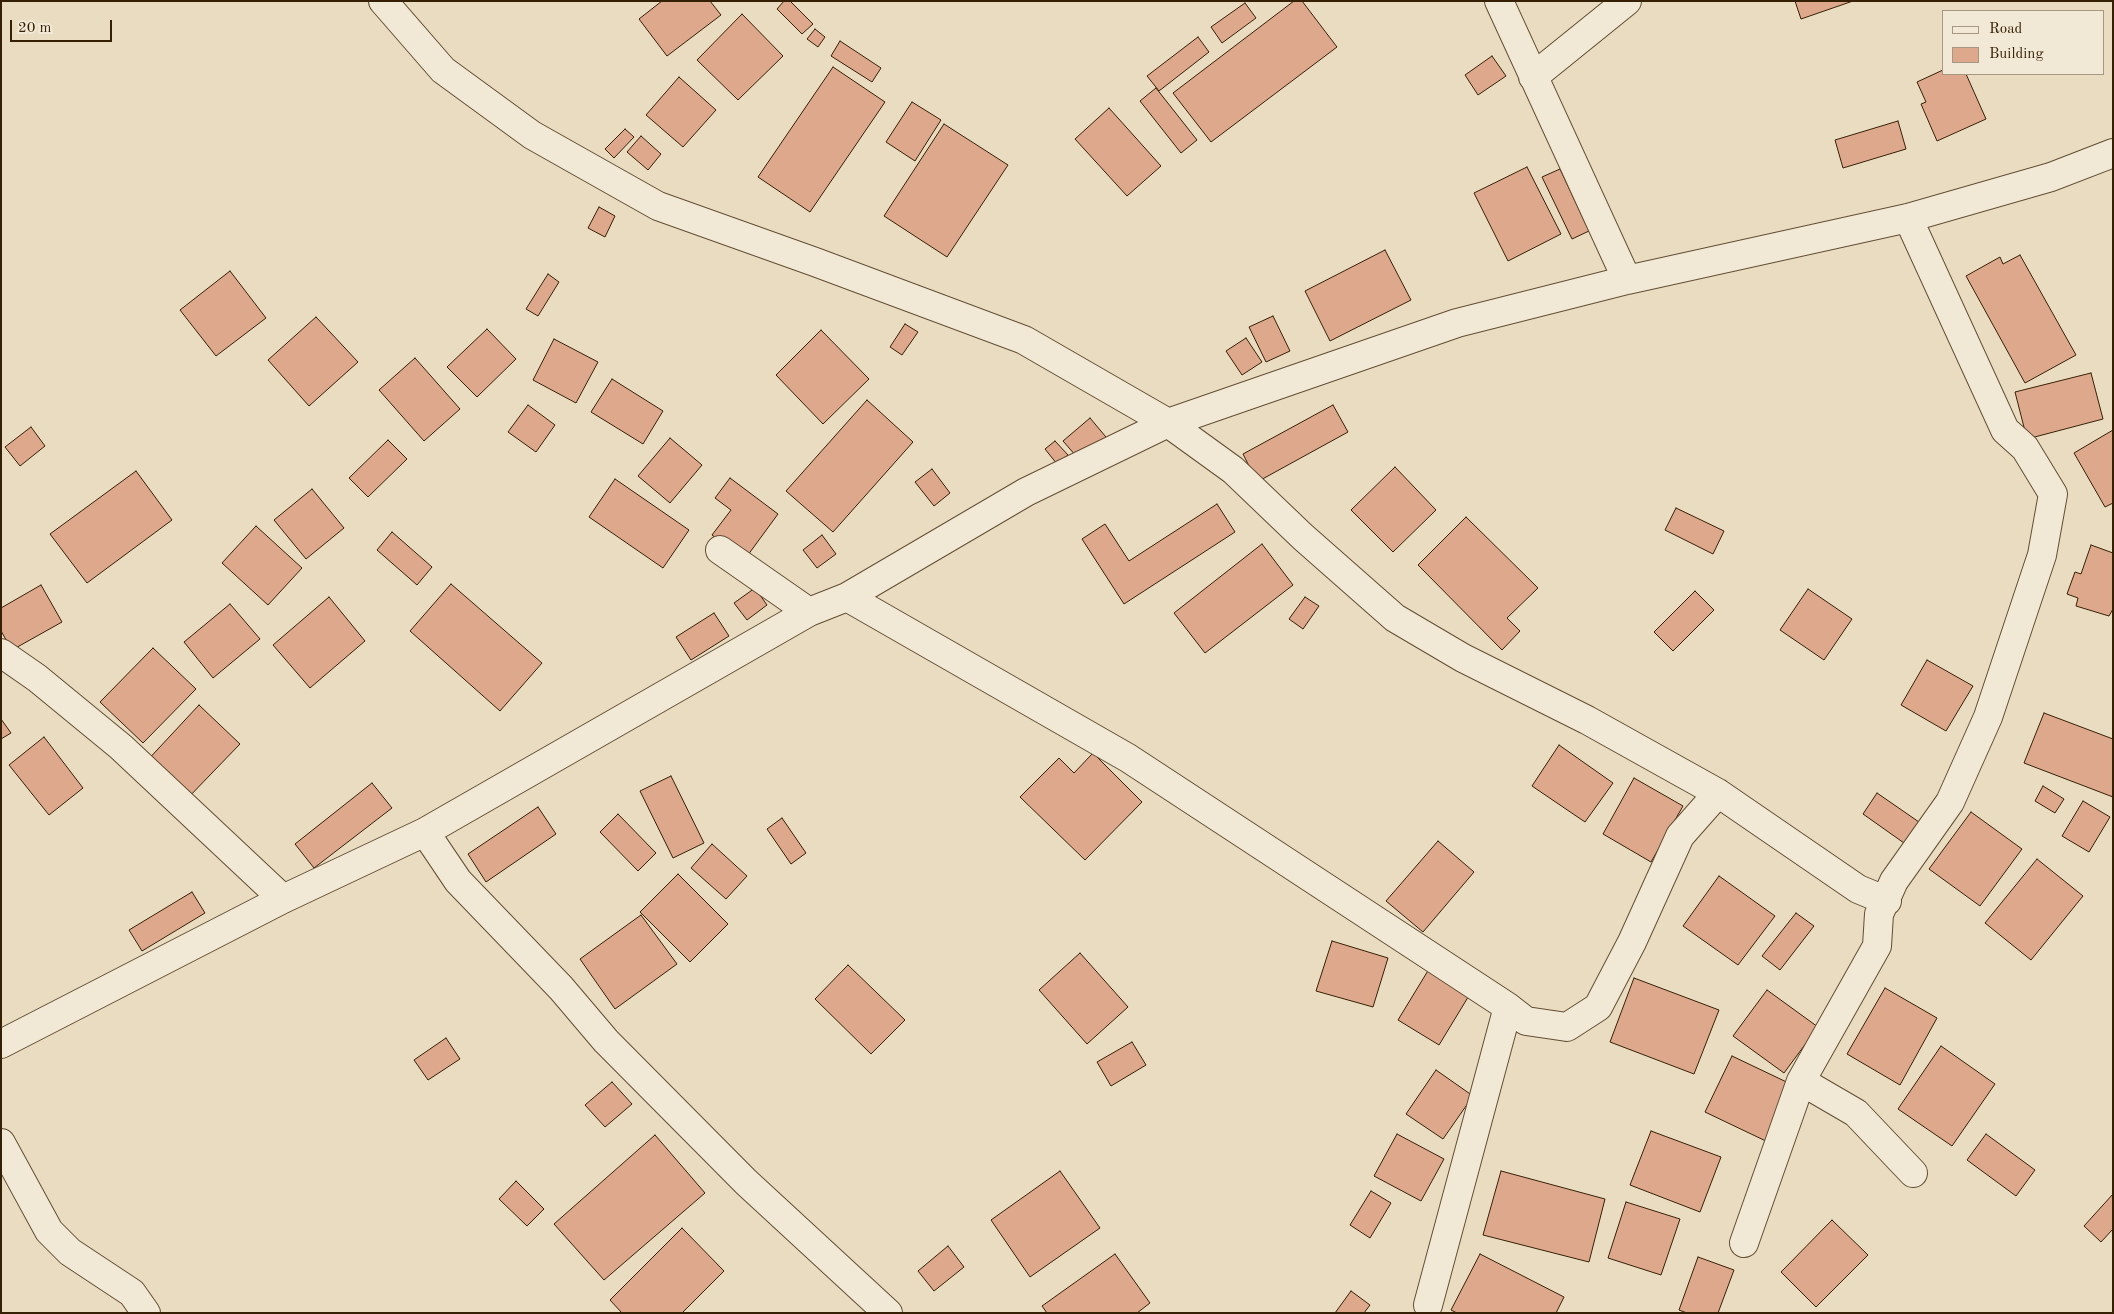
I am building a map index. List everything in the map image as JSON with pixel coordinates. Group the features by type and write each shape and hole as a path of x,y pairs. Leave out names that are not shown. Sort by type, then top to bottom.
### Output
{"street":[{"path":"383,1 444,70 532,135 658,206 1024,340 1168,423 1233,470 1303,537 1395,618 1463,658 1587,720 1718,793 1858,890 1887,900"},
{"path":"1499,1 1627,280"},
{"path":"1533,77 1626,1"},
{"path":"1,1044 283,899 425,832 809,612 847,597 1026,492 1168,423 1457,323 1627,280 1908,218 2051,177 2113,153"},
{"path":"1744,1243 1801,1081 1877,946 1879,914 1894,881 1950,802 1988,717 2042,555 2053,494 2025,448 2005,430 1908,218"},
{"path":"720,550 809,612"},
{"path":"847,597 1128,758 1508,1007 1526,1021 1567,1027 1598,1007 1632,942 1680,836 1718,793"},
{"path":"1,653 37,678 121,747 283,899"},
{"path":"425,832 458,881 561,988 606,1041 746,1182 888,1313"},
{"path":"1428,1305 1508,1007"},
{"path":"1801,1081 1856,1113 1913,1173"},
{"path":"1,1143 49,1232 70,1252 132,1293 146,1313"}],"building":[{"path":"662,1 710,1 721,15 667,56 639,19"},
{"path":"784,1 790,1 813,24 802,34 777,9"},
{"path":"1294,1 1302,1 1337,47 1211,142 1173,93"},
{"path":"1795,1 1853,1 1801,19"},
{"path":"1245,3 1256,18 1222,43 1211,27"},
{"path":"742,14 783,56 738,100 697,60"},
{"path":"815,29 825,37 818,47 807,39"},
{"path":"1198,37 1209,52 1159,91 1147,76"},
{"path":"840,41 881,68 872,82 831,56"},
{"path":"1492,56 1506,76 1478,95 1465,75"},
{"path":"833,67 885,102 810,212 758,177"},
{"path":"1942,70 1942,75 1966,75 1986,119 1937,141 1921,104 1926,102 1917,82"},
{"path":"679,77 716,110 683,147 646,115"},
{"path":"1156,88 1197,140 1181,153 1140,101"},
{"path":"912,102 941,120 915,161 886,142"},
{"path":"1109,108 1161,166 1127,196 1075,139"},
{"path":"1898,121 1906,149 1843,168 1835,140"},
{"path":"944,124 1008,165 947,257 884,216"},
{"path":"625,129 634,137 614,158 605,149"},
{"path":"641,136 661,154 648,170 627,152"},
{"path":"1527,167 1561,234 1508,261 1474,193"},
{"path":"1560,169 1589,231 1572,239 1542,177"},
{"path":"599,207 615,216 605,237 588,228"},
{"path":"1385,250 1411,300 1330,341 1305,291"},
{"path":"2020,255 2076,355 2025,383 1966,276 2000,257 2003,264"},
{"path":"230,271 266,318 216,356 180,310"},
{"path":"548,274 559,282 538,316 526,309"},
{"path":"1273,316 1290,351 1266,362 1249,327"},
{"path":"316,317 358,362 309,406 268,360"},
{"path":"905,324 918,332 902,355 890,347"},
{"path":"487,329 516,359 477,397 447,367"},
{"path":"821,330 869,379 823,424 776,375"},
{"path":"1246,338 1262,362 1242,375 1226,351"},
{"path":"554,339 598,362 576,403 533,380"},
{"path":"415,358 460,409 424,441 379,390"},
{"path":"2091,373 2103,419 2027,439 2015,392"},
{"path":"612,379 663,411 643,444 591,412"},
{"path":"867,400 913,442 833,532 786,491"},
{"path":"528,405 555,425 536,452 508,432"},
{"path":"1333,405 1348,432 1257,482 1243,454"},
{"path":"1090,418 1111,443 1084,465 1063,441"},
{"path":"31,427 45,446 20,466 5,447"},
{"path":"2113,430 2113,503 2105,507 2074,453"},
{"path":"670,438 702,465 670,503 638,476"},
{"path":"388,440 407,459 368,497 349,478"},
{"path":"1055,441 1068,455 1057,464 1045,449"},
{"path":"1395,467 1436,510 1393,552 1351,510"},
{"path":"932,469 950,493 934,506 915,482"},
{"path":"136,471 172,520 87,583 50,534"},
{"path":"730,478 778,514 745,559 712,535 731,510 715,498"},
{"path":"615,479 689,530 663,568 589,517"},
{"path":"312,489 344,528 306,559 274,520"},
{"path":"1217,504 1235,532 1124,604 1082,539 1105,524 1129,561"},
{"path":"1676,508 1724,531 1713,554 1665,530"},
{"path":"1466,517 1538,588 1507,618 1520,631 1502,650 1418,565"},
{"path":"256,526 302,568 268,605 222,563"},
{"path":"392,532 432,567 417,585 377,550"},
{"path":"822,535 836,554 817,568 803,550"},
{"path":"1262,544 1293,585 1205,653 1174,613"},
{"path":"2091,545 2113,553 2113,609 2109,616 2076,606 2078,598 2067,594 2075,572 2081,574"},
{"path":"451,584 542,663 500,711 410,631"},
{"path":"41,585 62,622 12,650 1,631 1,608"},
{"path":"755,588 767,605 747,620 734,603"},
{"path":"1808,589 1852,619 1824,660 1780,630"},
{"path":"1695,591 1714,610 1673,651 1654,632"},
{"path":"329,597 365,641 310,688 273,645"},
{"path":"1305,597 1319,606 1303,629 1289,619"},
{"path":"230,604 260,639 213,678 184,642"},
{"path":"714,613 729,636 691,660 676,637"},
{"path":"153,648 196,689 143,743 100,702"},
{"path":"1927,660 1973,686 1946,731 1901,705"},
{"path":"199,705 240,744 184,802 144,764"},
{"path":"2044,713 2113,739 2113,797 2024,763"},
{"path":"1,719 11,733 1,739"},
{"path":"44,737 83,788 49,815 9,765"},
{"path":"1559,745 1613,783 1585,822 1532,786"},
{"path":"1093,753 1142,802 1085,860 1020,797 1059,758 1074,773"},
{"path":"671,776 704,843 673,858 640,791"},
{"path":"1634,778 1683,806 1651,862 1603,834"},
{"path":"372,783 392,808 314,868 295,844"},
{"path":"2043,786 2064,799 2055,813 2035,801"},
{"path":"1877,793 1919,822 1904,843 1863,814"},
{"path":"2083,801 2110,817 2089,852 2062,836"},
{"path":"538,807 556,834 486,882 468,854"},
{"path":"1971,812 2022,849 1980,906 1929,869"},
{"path":"618,814 656,853 638,871 600,832"},
{"path":"782,818 806,853 791,864 767,829"},
{"path":"1438,841 1474,872 1423,932 1386,901"},
{"path":"712,844 747,876 726,899 691,868"},
{"path":"2037,859 2083,896 2031,960 1985,923"},
{"path":"678,874 728,924 690,962 640,912"},
{"path":"1719,876 1775,916 1738,965 1683,926"},
{"path":"192,892 205,913 142,951 129,930"},
{"path":"1796,913 1814,926 1780,970 1762,956"},
{"path":"641,915 677,964 615,1009 580,959"},
{"path":"1332,941 1388,958 1373,1007 1316,991"},
{"path":"1080,953 1128,1007 1087,1044 1039,990"},
{"path":"848,965 905,1020 871,1054 815,999"},
{"path":"1429,969 1470,994 1439,1045 1398,1020"},
{"path":"1634,978 1719,1010 1694,1074 1610,1042"},
{"path":"1885,988 1937,1018 1900,1085 1847,1054"},
{"path":"1767,990 1818,1027 1784,1073 1733,1036"},
{"path":"446,1038 460,1059 428,1080 414,1060"},
{"path":"1132,1042 1146,1065 1111,1086 1097,1062"},
{"path":"1941,1046 1995,1084 1952,1146 1898,1109"},
{"path":"1732,1056 1797,1087 1770,1143 1705,1112"},
{"path":"1436,1070 1473,1096 1443,1139 1406,1114"},
{"path":"612,1082 632,1104 605,1127 585,1105"},
{"path":"1651,1131 1721,1157 1700,1212 1630,1185"},
{"path":"1397,1134 1444,1159 1421,1201 1374,1176"},
{"path":"1986,1134 2035,1170 2016,1196 1967,1160"},
{"path":"655,1135 705,1193 604,1280 554,1224"},
{"path":"1060,1171 1100,1228 1030,1277 991,1220"},
{"path":"1501,1171 1605,1199 1589,1262 1483,1235"},
{"path":"516,1181 544,1209 527,1226 499,1199"},
{"path":"1371,1191 1391,1203 1370,1238 1350,1225"},
{"path":"2113,1194 2113,1229 2101,1242 2084,1226"},
{"path":"1626,1202 1680,1219 1661,1275 1608,1258"},
{"path":"1832,1220 1868,1255 1816,1307 1781,1272"},
{"path":"682,1228 724,1271 682,1313 622,1313 610,1300"},
{"path":"948,1246 964,1267 934,1291 918,1271"},
{"path":"1115,1254 1150,1303 1137,1313 1047,1313 1042,1306"},
{"path":"1480,1254 1564,1297 1556,1313 1457,1313 1451,1310"},
{"path":"1698,1257 1734,1270 1718,1313 1687,1313 1679,1310"},
{"path":"1351,1291 1370,1305 1364,1313 1335,1313"}]}
